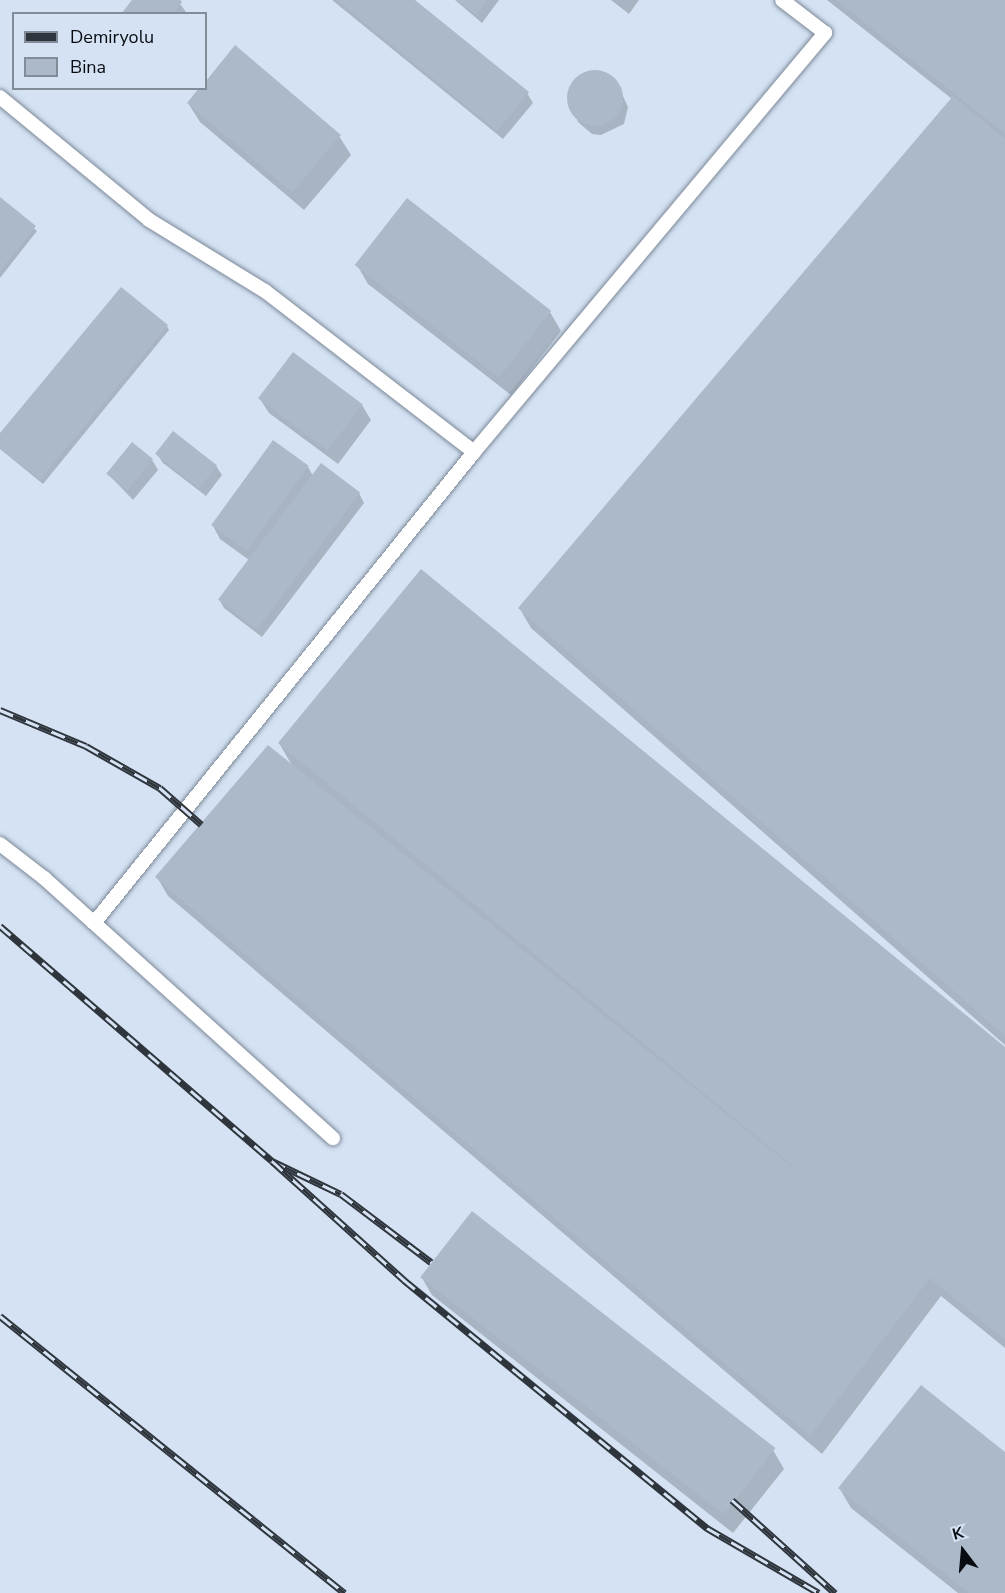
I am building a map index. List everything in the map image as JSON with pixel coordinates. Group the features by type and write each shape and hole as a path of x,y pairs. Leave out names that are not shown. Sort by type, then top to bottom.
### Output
{"lane":[{"path":"94,923 474,452 825,33 782,0"},
{"path":"0,97 149,220 265,291 474,452"},
{"path":"0,844 94,923 333,1137"}],"building":[{"path":"132,0 180,0 182,2 174,12 123,12"},
{"path":"337,0 415,0 529,92 497,131"},
{"path":"457,0 487,0 476,15"},
{"path":"836,0 1005,0 1005,134"},
{"path":"235,45 341,135 292,192 187,103 197,90 207,90 207,80"},
{"path":"590,70 600,70 615,78 621,87 623,98 621,109 615,118 600,126 590,126 579,121 572,114 567,103 567,93 572,82 579,75"},
{"path":"953,96 1005,139 1005,1036 518,608"},
{"path":"0,197 36,226 0,271"},
{"path":"407,198 551,311 499,378 355,265"},
{"path":"121,287 168,325 40,480 0,448 0,433"},
{"path":"293,352 362,404 328,451 258,398"},
{"path":"173,431 217,465 199,488 155,454"},
{"path":"273,440 309,466 247,551 211,525"},
{"path":"132,442 153,459 127,491 106,474"},
{"path":"321,463 360,492 257,629 218,600"},
{"path":"421,569 1005,1047 1005,1340 930,1278 810,1436 155,877 268,745 858,1220 278,743"},
{"path":"472,1211 775,1448 724,1514 420,1277"},
{"path":"921,1385 1005,1452 1005,1593 969,1593 838,1488"}],"railway":[{"path":"0,710 86,746 160,788 201,824"},
{"path":"0,926 272,1161 341,1194 431,1262"},
{"path":"272,1161 404,1280 707,1528 819,1593"},
{"path":"0,1316 345,1593"},
{"path":"732,1500 835,1593"}]}
